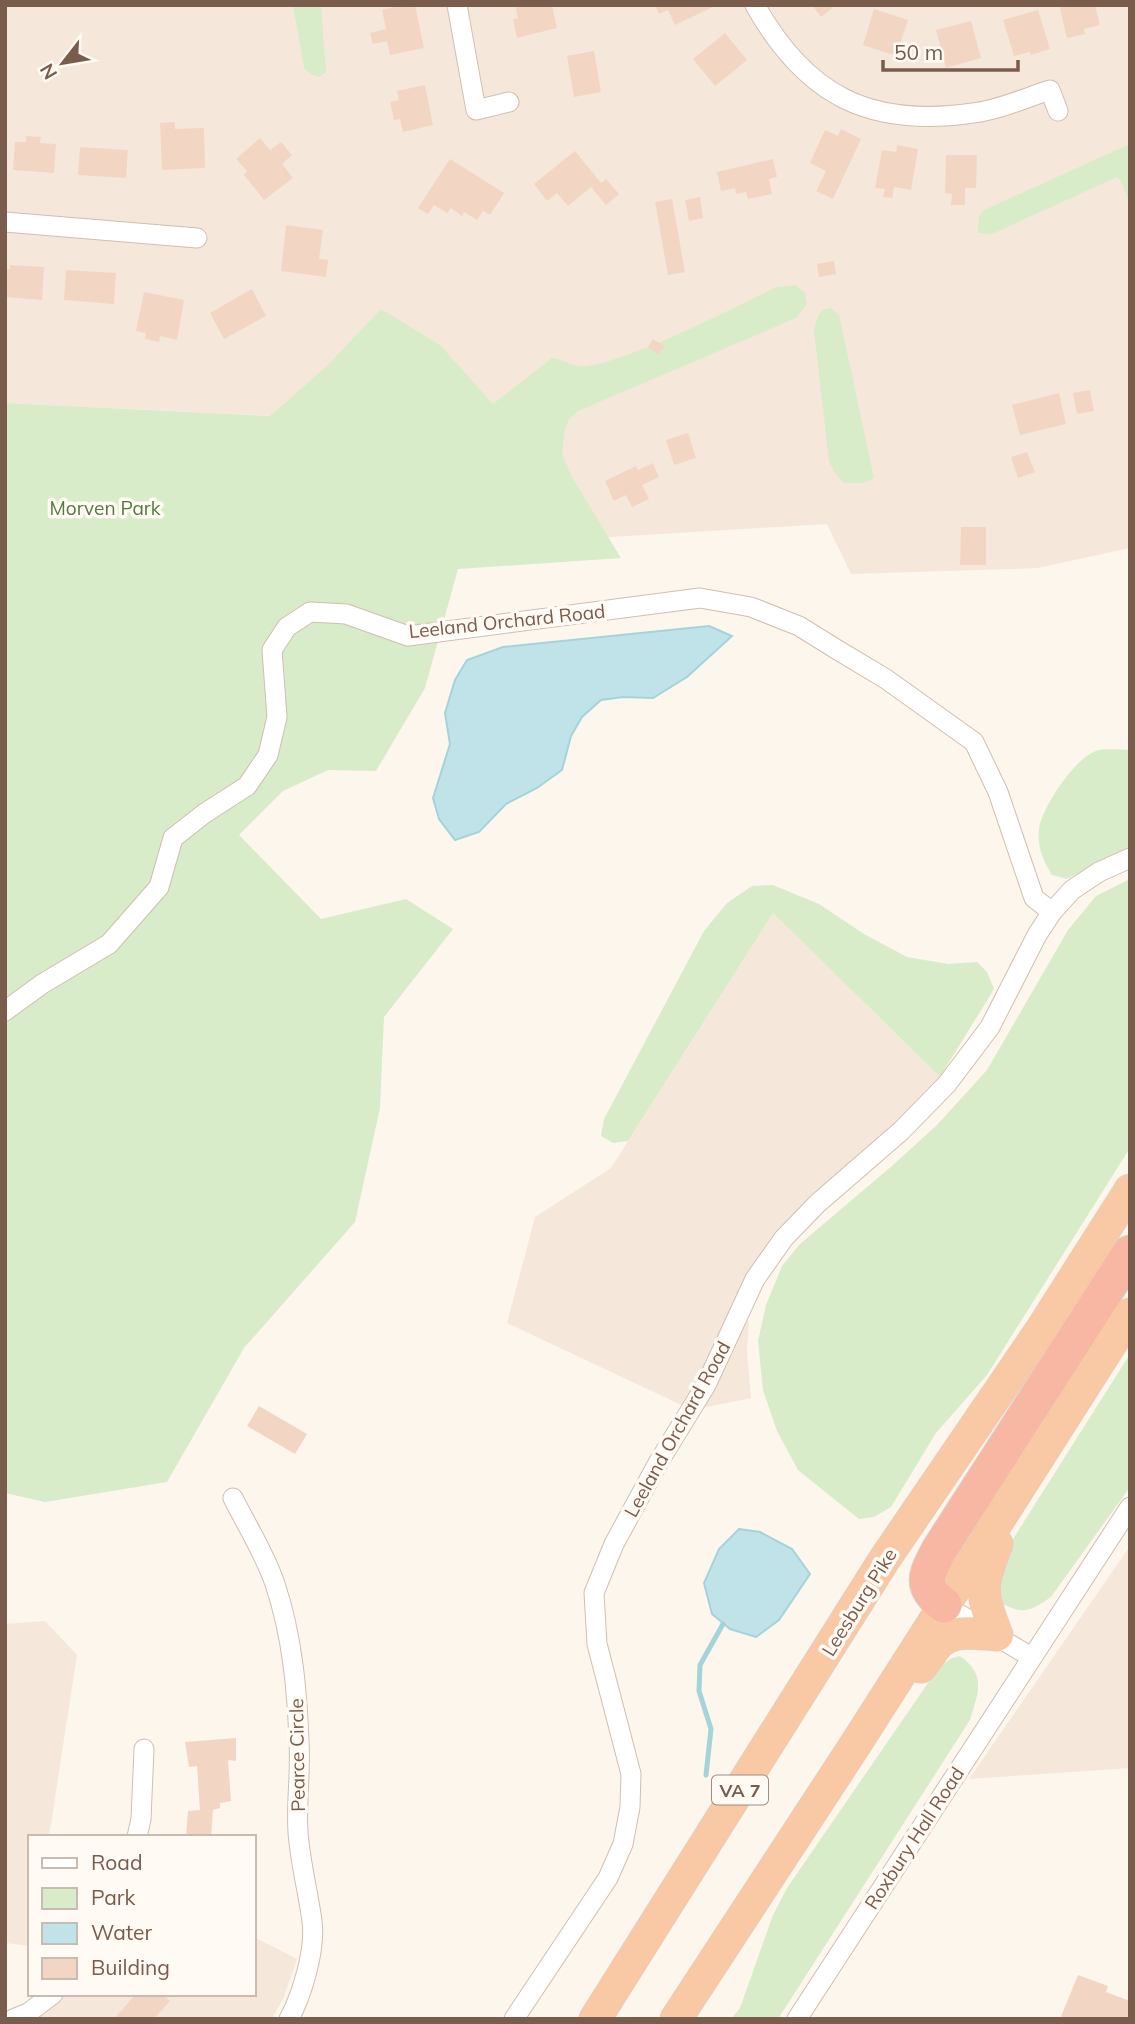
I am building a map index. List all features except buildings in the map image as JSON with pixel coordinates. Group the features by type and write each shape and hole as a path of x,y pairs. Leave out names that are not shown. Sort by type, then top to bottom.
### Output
{"highway":[{"name":"Leesburg Pike","path":"595,2019 884,1560 1041,1330 1130,1190"},
{"path":"944,1605 931,1595 926,1585 928,1572 939,1550 1130,1254"},
{"path":"676,2019 857,1742 1130,1314"},
{"path":"857,1742 942,1641 963,1633 997,1635 983,1600 983,1587 986,1570 1018,1491"}],"street":[{"path":"457,5 476,110 509,102"},
{"path":"754,5 774,38 800,68 827,91 860,107 893,115 925,118 976,113 1050,90 1058,111"},
{"path":"5,222 197,237"},
{"name":"Leeland Orchard Road","path":"5,1011 43,984 109,944 159,887 173,838 247,786 268,755 277,717 272,650 287,627 310,612 346,614 408,636 700,598 751,607 799,626 886,679 974,742 998,792 1034,898 1052,912"},
{"name":"Leeland Orchard Road","path":"514,2019 608,1878 624,1844 630,1807 631,1774 597,1644 594,1593 614,1544 705,1385 755,1279 784,1238 818,1203 901,1131 947,1084 990,1027 1037,935 1052,912 1072,890 1130,858"},
{"name":"Pearce Circle","path":"233,1498 275,1584 293,1663 300,1744 298,1831 305,1888 313,1923 307,1967 289,2019"},
{"name":"Roxbury Hall Road","path":"797,2019 1130,1507"},
{"path":"944,1605 1031,1657"},
{"path":"137,1835 141,1819 144,1749"},
{"path":"13,2019 50,1996"}],"shaded area":[{"path":"5,5 1130,5 1130,548 1038,568 851,574 827,524 561,540 337,419 5,403"},
{"path":"773,913 947,1084 818,1204 744,1302 749,1324 747,1351 751,1398 692,1410 507,1323 535,1217 611,1168"},
{"path":"1130,1546 1130,1768 969,1779"},
{"path":"45,1621 77,1655 49,1835 28,1835 28,1946 5,1943 5,1624"},
{"path":"256,1938 297,1959 284,1997 272,2019 40,2019 37,2016 59,1996 256,1996"}],"green space":[{"path":"293,5 321,5 326,72 319,77 304,68"},
{"path":"1130,144 1130,205 1117,177 992,234 978,233 979,216 984,210"},
{"name":"Morven Park","path":"795,285 805,293 807,304 796,318 578,411 569,419 562,454 572,477 621,558 458,569 425,688 376,771 328,770 283,791 239,835 321,919 406,899 453,929 384,1017 380,1108 355,1222 244,1348 167,1482 45,1502 5,1493 5,403 270,416 326,367 381,309 440,345 493,404 552,358 577,366 617,359 676,335 777,287"},
{"path":"831,308 839,315 874,478 863,483 844,483 829,462 814,330 822,310"},
{"path":"1100,750 1130,750 1130,848 1067,879 1052,875 1041,853 1039,829 1053,796 1088,755"},
{"path":"1130,879 1130,1148 987,1375 936,1433 891,1507 874,1517 859,1519 798,1470 777,1431 763,1390 758,1341 766,1305 782,1266 800,1244 937,1125 987,1070 1068,930 1096,896"},
{"path":"773,885 819,904 864,934 907,957 948,964 977,962 987,972 994,989 940,1077 773,913 628,1141 613,1143 601,1136 604,1119 704,931 727,903 752,886"},
{"path":"1130,1354 1130,1487 1051,1597 1026,1610 1014,1609 999,1602 994,1569"},
{"path":"960,1656 969,1663 977,1677 977,1693 970,1720 778,2019 731,2019 740,2008 773,1915 787,1888 939,1667"}],"water":[{"path":"709,626 732,636 687,677 653,698 623,697 601,700 582,717 571,736 562,770 537,788 506,804 479,832 455,840 439,819 433,798 450,744 445,713 455,680 467,660 503,647"},
{"path":"739,1529 760,1532 792,1549 810,1574 779,1620 756,1637 730,1629 712,1614 704,1583 719,1549"}],"waterway":[{"path":"706,1775 711,1729 699,1691 700,1665 723,1624"}]}
